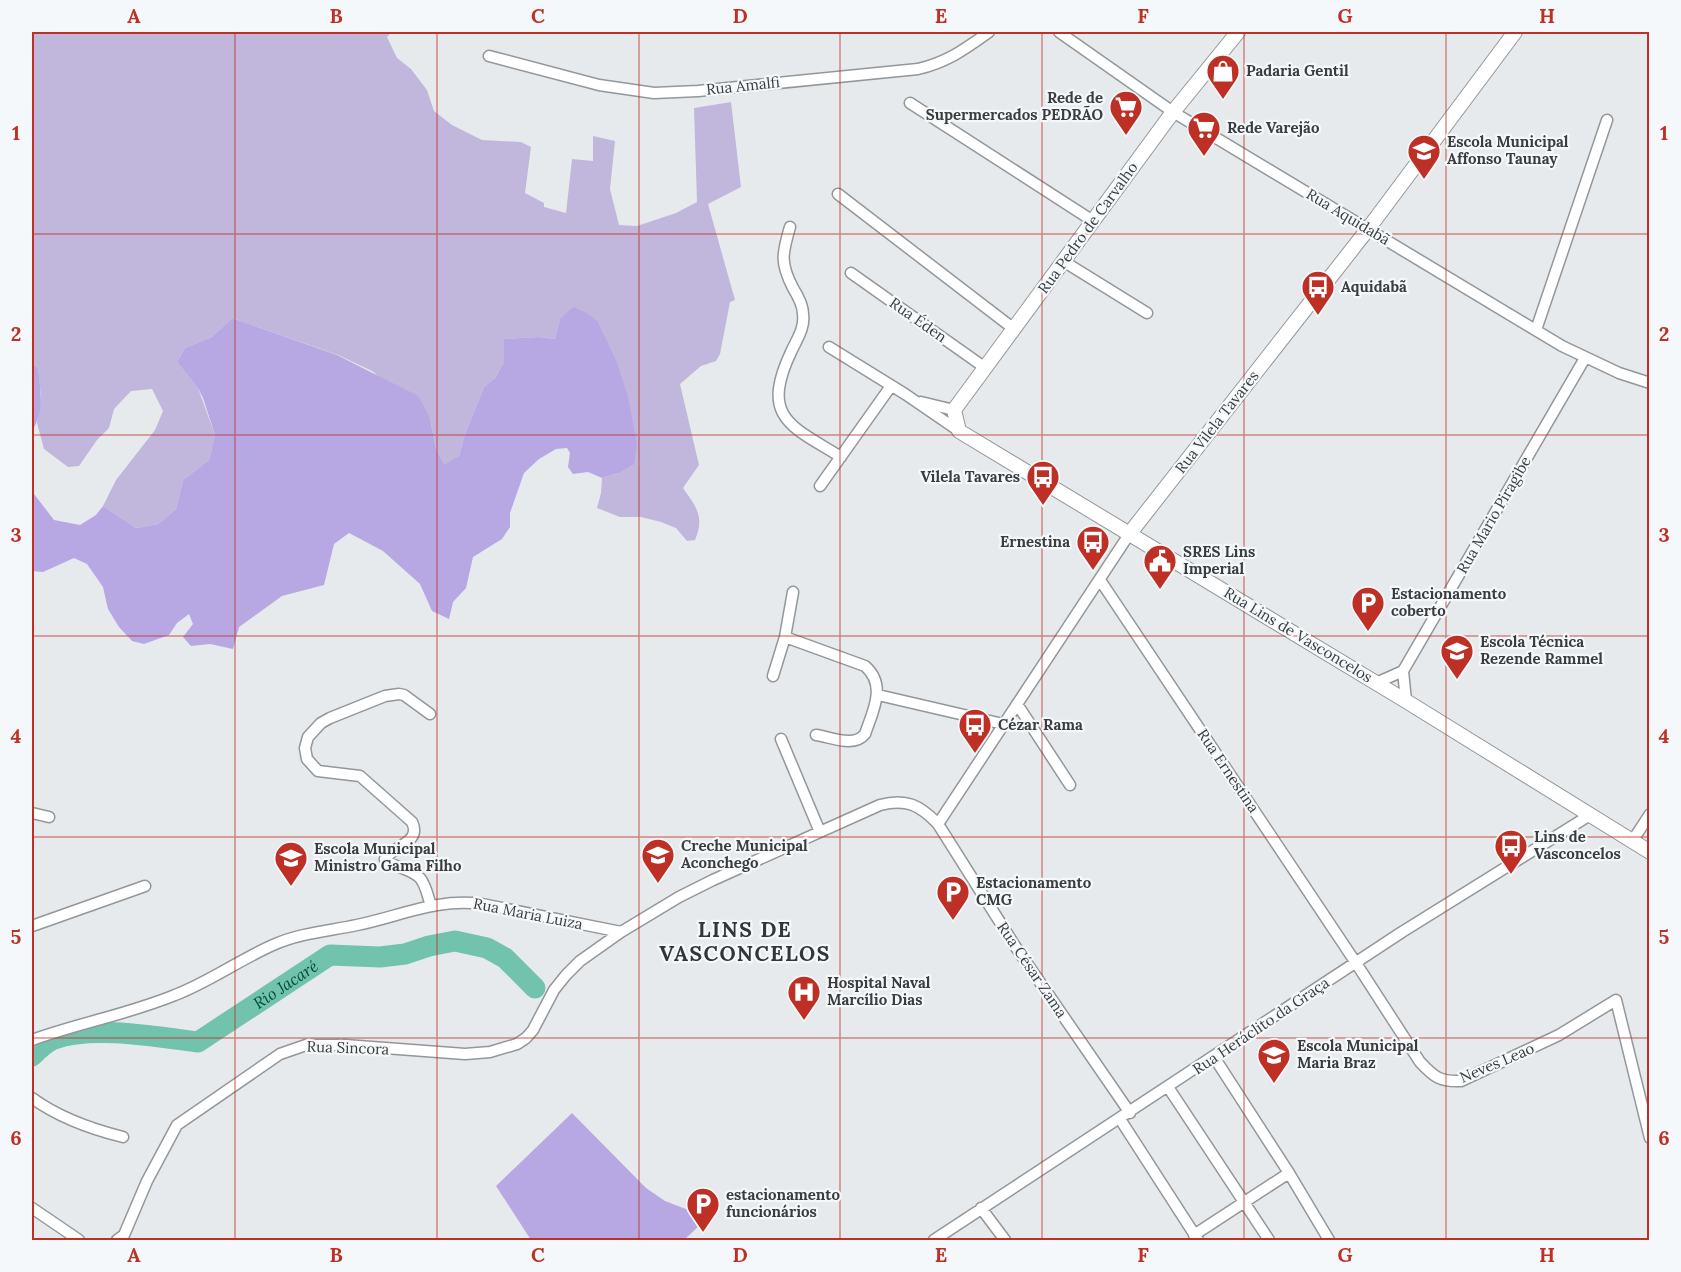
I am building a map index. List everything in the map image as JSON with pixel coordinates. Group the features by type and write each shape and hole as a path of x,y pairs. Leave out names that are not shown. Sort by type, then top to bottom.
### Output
{"street":[{"name":"Rua Amalfi","path":"489,56 599,85 654,93 918,69 938,65 989,32"},
{"name":"Rua Aquidabã","path":"1059,32 1173,112 1536,330 1585,358 1618,373 1650,383"},
{"name":"Rua Pedro de Carvalho","path":"954,410 1173,112 1238,32"},
{"name":"Rua Vilela Tavares","path":"938,824 1130,533 1368,229 1515,32"},
{"path":"910,103 1093,221"},
{"path":"1536,330 1607,120"},
{"path":"838,194 1014,329"},
{"path":"790,227 783,249 783,265 803,311 804,325 780,380 780,408 784,418 793,427 841,457"},
{"path":"1063,261 1147,313"},
{"name":"Rua Éden","path":"851,273 984,368"},
{"name":"Rua Lins de Vasconcelos","path":"829,347 959,431 1406,701 1650,852"},
{"name":"Rua Mario Piragibe","path":"1403,671 1585,358"},
{"path":"820,486 891,386"},
{"name":"Rua Lins de Vasconcelos","path":"915,401 954,410"},
{"path":"954,410 959,431"},
{"name":"Rua Ernestina","path":"1100,580 1356,963"},
{"path":"773,676 785,637 793,592"},
{"path":"785,637 865,666 873,675 878,695 862,738 850,741 816,735"},
{"path":"1376,683 1403,671 1406,701"},
{"path":"430,714 404,695 385,696 321,723 308,737 305,748 307,759 318,771 360,776 412,822 415,828 409,842 385,859 390,864 420,878 431,906"},
{"path":"878,695 1003,724"},
{"path":"1017,704 1070,785"},
{"path":"781,739 820,832"},
{"path":"621,932 688,892 880,805 903,801 927,813 938,824"},
{"path":"32,813 49,817"},
{"path":"1633,840 1650,814"},
{"name":"Rua Heráclito da Graça","path":"934,1240 1356,963 1590,815"},
{"name":"Rua César Zama","path":"938,824 1125,1116 1196,1238"},
{"path":"32,926 145,886"},
{"name":"Rua Maria Luiza","path":"32,1040 177,995 273,945 315,931 356,925 442,902 463,901 621,932"},
{"name":"Rua Sincora","path":"117,1240 124,1235 147,1181 177,1125 264,1064 292,1048 306,1045 345,1045 465,1054 490,1052 517,1044 533,1030 554,990 566,975 580,961 621,932"},
{"name":"Neves Leao","path":"1356,963 1420,1062 1433,1076 1446,1082 1461,1081 1487,1070 1559,1035 1616,1000 1650,1138"},
{"path":"1214,1057 1329,1240"},
{"path":"1168,1087 1269,1240"},
{"path":"32,1098 59,1115 104,1133 123,1137"},
{"path":"1196,1238 1244,1202 1289,1173"},
{"path":"32,1208 79,1240"},
{"path":"981,1208 1005,1240"}],"shaded area":[{"path":"32,32 391,32 387,37 397,58 411,69 427,90 434,111 452,125 482,140 521,142 531,147 525,193 544,203 544,207 566,213 572,159 593,161 593,136 615,141 610,189 619,225 637,226 676,213 697,202 694,108 731,102 741,187 708,204 735,300 730,302 720,354 716,361 701,366 680,384 699,465 683,488 698,512 699,525 695,540 687,541 676,528 661,522 641,517 620,517 597,508 602,478 618,473 637,442 622,381 599,323 560,319 555,339 539,337 505,339 504,362 495,378 484,387 465,434 459,456 444,466 436,449 430,418 372,371 338,355 232,318 212,337 185,348 177,362 198,388 215,435 209,460 183,480 176,509 158,524 136,528 103,506 116,480 155,430 163,411 152,389 131,391 114,409 109,428 97,440 79,466 68,467 44,449 37,423 41,395 38,368 32,364"},
{"path":"573,307 587,313 599,323 617,363 628,397 637,442 634,464 618,473 602,478 588,472 573,474 568,467 570,453 567,448 556,449 539,459 524,473 510,513 510,527 502,539 473,557 466,588 453,602 449,619 432,611 420,584 383,551 349,533 334,544 324,585 282,596 239,627 233,649 210,644 191,646 183,637 193,624 189,614 177,623 169,635 144,644 132,641 119,627 108,609 103,587 87,564 74,558 43,572 32,571 32,488 54,520 80,525 96,515 103,506 136,528 158,524 176,509 183,480 209,460 215,435 198,388 177,362 185,348 212,337 232,318 337,355 418,396 430,418 436,449 444,465 459,456 465,434 484,387 495,378 504,362 504,339 539,337 555,339 560,319"},
{"path":"32,364 38,368 41,401 36,424 32,431"},
{"path":"572,1113 646,1188 665,1201 691,1211 700,1225 684,1240 531,1240 496,1186"}],"waterway":[{"name":"Rio Jacaré","path":"32,1056 54,1039 87,1033 126,1033 198,1042 330,955 380,957 405,954 455,941 487,948 505,958 535,988"}],"place":[{"name":"Padaria Gentil","path":"1223,100"},
{"name":"Rede de Supermercados PEDRÃO","path":"1126,136"},
{"name":"Rede Varejão","path":"1204,157"},
{"name":"Escola Municipal Affonso Taunay","path":"1424,180"},
{"name":"Aquidabã","path":"1318,316"},
{"name":"Vilela Tavares","path":"1043,506"},
{"name":"Ernestina","path":"1093,571"},
{"name":"SRES Lins Imperial","path":"1160,590"},
{"name":"Estacionamento coberto","path":"1368,632"},
{"name":"Escola Técnica Rezende Rammel","path":"1457,680"},
{"name":"Cézar Rama","path":"975,754"},
{"name":"Lins de Vasconcelos","path":"1511,875"},
{"name":"Creche Municipal Aconchego","path":"658,884"},
{"name":"Escola Municipal Ministro Gama Filho","path":"291,887"},
{"name":"Estacionamento CMG","path":"953,921"},
{"name":"Hospital Naval Marcílio Dias","path":"804,1021"},
{"name":"Escola Municipal Maria Braz","path":"1274,1084"},
{"name":"estacionamento funcionários","path":"703,1233"}],"district":[{"name":"LINS DE VASCONCELOS","path":"745,942"}]}
